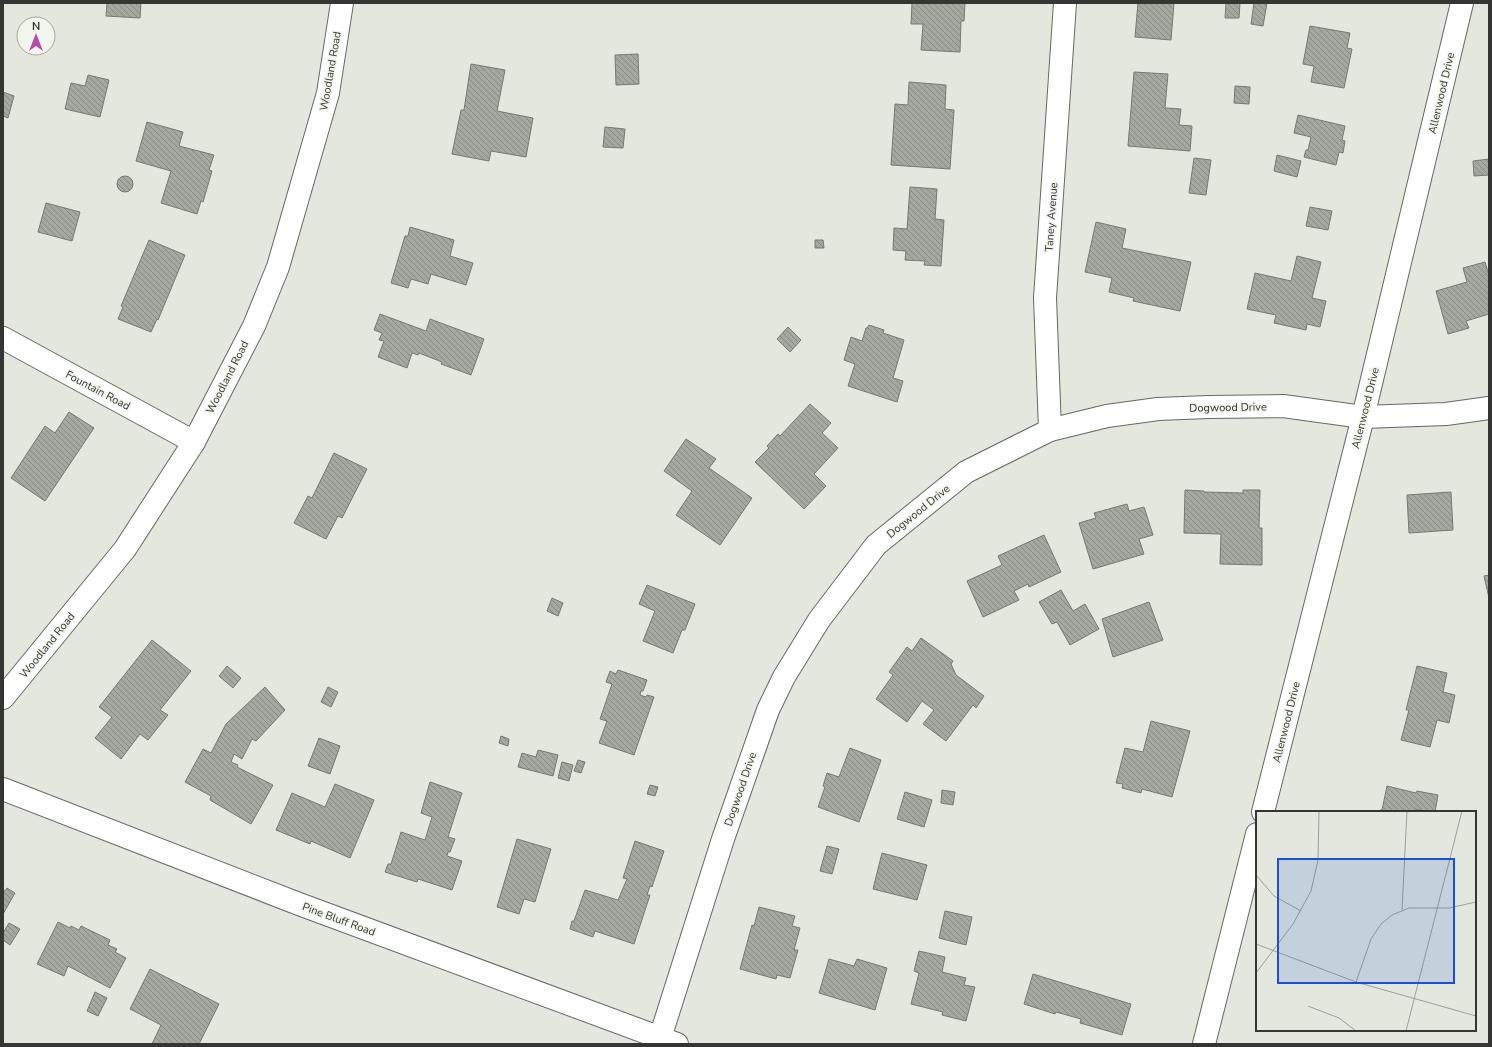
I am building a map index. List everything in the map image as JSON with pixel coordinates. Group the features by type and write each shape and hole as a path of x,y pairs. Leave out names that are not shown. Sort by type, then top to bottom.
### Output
{"street":[{"name":"Woodland Road","path":"3,698 125,549 194,442 254,326 278,267 328,93 342,3"},
{"name":"Taney Avenue","path":"1050,430 1045,298 1065,3"},
{"name":"Allenwood Drive","path":"1263,811 1363,417 1462,3"},
{"name":"Fountain Road","path":"3,338 194,442"},
{"name":"Dogwood Drive","path":"668,1041 723,839 768,710 784,677 819,620 876,545 966,472 1050,430 1107,416 1158,409 1208,406 1283,406 1363,417 1446,414 1489,408"},
{"name":"Pine Bluff Road","path":"3,789 299,904 668,1041"},
{"path":"1204,1044 1256,838"}],"building":[{"path":"107,3 141,3 140,18 106,16"},
{"path":"912,3 965,3 964,21 961,21 960,52 921,50 923,24 911,24"},
{"path":"1138,3 1174,3 1171,40 1135,37"},
{"path":"1226,3 1240,3 1239,18 1225,18"},
{"path":"1254,3 1267,3 1263,26 1251,24"},
{"path":"1310,26 1350,33 1347,48 1352,49 1344,88 1311,82 1314,66 1303,64"},
{"path":"638,54 639,84 616,85 615,55"},
{"path":"471,64 505,70 497,111 533,118 526,157 491,151 489,161 452,154 461,110 464,110"},
{"path":"1134,72 1168,74 1165,108 1181,109 1179,125 1192,126 1190,151 1128,146"},
{"path":"88,75 109,80 100,117 65,109 71,83 85,86"},
{"path":"909,82 946,85 945,109 954,110 950,169 891,165 895,104 908,105"},
{"path":"1235,86 1250,87 1249,104 1234,103"},
{"path":"3,92 14,96 8,118 3,116"},
{"path":"1298,115 1345,126 1342,140 1345,141 1343,153 1339,152 1336,165 1304,157 1306,150 1308,150 1311,137 1294,133"},
{"path":"147,122 183,132 179,146 214,155 209,170 212,171 203,202 201,201 197,214 161,203 171,171 136,161"},
{"path":"605,127 625,129 623,148 603,147"},
{"path":"1277,155 1301,161 1297,177 1274,171"},
{"path":"1194,158 1211,160 1206,195 1189,193"},
{"path":"1489,159 1489,175 1474,176 1473,161"},
{"path":"125,176 131,178 133,184 131,190 125,192 119,190 117,184 119,178"},
{"path":"910,187 937,189 935,219 944,220 941,266 924,265 925,261 905,260 906,251 893,250 894,228 907,229"},
{"path":"46,203 80,212 72,241 38,232"},
{"path":"1310,207 1332,211 1328,230 1306,226"},
{"path":"1096,222 1126,229 1122,248 1191,262 1180,311 1133,301 1134,298 1109,292 1112,278 1085,272"},
{"path":"410,227 454,240 450,256 473,263 466,285 431,274 428,284 411,279 408,288 391,283 405,236 408,236"},
{"path":"149,240 185,255 158,320 157,319 151,332 118,319 123,307 121,306"},
{"path":"815,240 823,240 824,248 815,248"},
{"path":"1297,256 1321,262 1312,298 1326,301 1320,327 1307,324 1306,330 1274,323 1276,315 1247,309 1255,273 1291,281"},
{"path":"1485,262 1489,275 1489,314 1466,321 1469,328 1448,334 1436,291 1467,282 1463,268"},
{"path":"380,314 426,331 430,319 484,339 471,375 441,364 442,362 419,353 418,355 412,353 407,368 378,357 384,341 379,340 382,333 374,330"},
{"path":"869,325 884,330 883,333 904,340 893,378 903,381 897,402 848,386 855,364 844,360 851,337 862,341 866,328"},
{"path":"788,327 801,340 790,352 777,339"},
{"path":"810,404 831,423 822,433 838,448 814,474 826,486 804,509 755,462 769,448 767,446 778,434 780,436"},
{"path":"69,412 94,428 45,501 11,478 45,426 55,433"},
{"path":"686,439 716,459 709,468 752,498 720,545 676,515 692,491 664,471"},
{"path":"334,453 367,469 342,518 338,516 326,539 294,523 308,496 312,498"},
{"path":"1185,490 1243,493 1243,490 1260,490 1259,528 1262,528 1262,565 1220,564 1221,534 1184,533"},
{"path":"1451,492 1453,530 1409,533 1407,495"},
{"path":"1127,504 1129,511 1144,507 1153,535 1139,539 1144,554 1093,569 1079,523 1096,518 1094,513"},
{"path":"1044,535 1061,572 1029,587 1028,584 1014,591 1019,600 983,617 967,581 1002,565 998,556"},
{"path":"1489,575 1489,598 1484,576"},
{"path":"647,585 695,604 685,630 682,630 673,653 643,641 655,611 639,604"},
{"path":"1061,590 1073,611 1085,604 1099,629 1070,645 1057,622 1052,624 1039,602"},
{"path":"552,598 563,603 558,616 547,611"},
{"path":"1149,602 1163,640 1113,657 1102,619"},
{"path":"921,638 953,661 951,664 956,675 984,696 976,708 973,705 946,741 923,724 934,710 922,701 907,722 876,699 893,675 889,672 907,647 912,651"},
{"path":"152,640 191,671 160,710 168,715 148,740 140,734 121,759 95,738 112,717 99,707"},
{"path":"227,666 241,678 233,688 219,676"},
{"path":"1417,666 1447,673 1443,692 1455,695 1449,723 1437,720 1430,747 1401,740 1409,710 1406,710"},
{"path":"618,670 647,680 640,695 654,697 634,755 599,743 607,721 600,719 612,684 606,682 610,671 616,674"},
{"path":"265,687 285,710 256,741 252,739 242,759 234,754 231,762 238,765 237,767 273,785 251,824 210,800 211,796 185,782 203,749 211,753 226,724"},
{"path":"328,687 338,692 331,707 321,702"},
{"path":"1151,721 1190,731 1172,797 1142,789 1141,793 1122,788 1123,784 1116,783 1125,748 1143,752"},
{"path":"501,736 509,739 508,746 499,743"},
{"path":"319,738 340,746 330,774 308,766"},
{"path":"850,748 881,760 859,822 818,807 825,787 823,786 827,773 839,777"},
{"path":"538,750 558,755 553,776 518,767 522,753 536,757"},
{"path":"578,760 585,762 581,773 574,771"},
{"path":"562,762 573,765 569,781 558,778"},
{"path":"430,782 462,793 448,837 455,839 447,856 462,861 452,890 418,879 417,882 385,872 388,864 391,864 401,832 425,840 432,817 421,813"},
{"path":"335,784 374,800 350,858 311,841 310,844 276,830 292,793 325,807"},
{"path":"650,785 658,787 655,796 647,794"},
{"path":"1387,786 1416,793 1417,791 1438,795 1435,811 1423,811 1415,809 1414,811 1380,811 1382,810"},
{"path":"942,790 955,792 953,805 941,803"},
{"path":"905,792 932,800 924,827 897,819"},
{"path":"517,839 551,849 535,902 524,899 519,914 497,907"},
{"path":"635,841 664,851 652,887 650,886 647,895 650,895 634,944 595,931 593,937 570,929 585,890 618,900 627,879 623,878"},
{"path":"827,846 839,849 832,874 820,871"},
{"path":"882,853 927,865 917,900 873,889"},
{"path":"7,888 15,893 3,914 3,890 5,891"},
{"path":"759,907 795,916 792,926 800,928 794,950 798,950 790,978 777,975 776,979 740,969 752,925 754,926"},
{"path":"945,911 972,917 966,945 939,938"},
{"path":"58,922 70,928 71,926 79,930 81,926 110,940 108,945 117,949 115,952 126,958 110,988 68,966 64,976 37,964"},
{"path":"9,923 20,929 10,945 3,940 3,933"},
{"path":"919,951 945,957 942,972 966,978 964,985 975,987 966,1021 942,1015 943,1012 911,1004 919,973 914,971"},
{"path":"829,959 854,966 857,959 887,968 875,1010 819,993"},
{"path":"150,969 219,1004 199,1044 152,1044 161,1025 130,1009"},
{"path":"1033,974 1131,1004 1122,1035 1080,1023 1081,1019 1056,1012 1055,1014 1024,1004"},
{"path":"95,992 107,998 98,1016 87,1011"}]}
